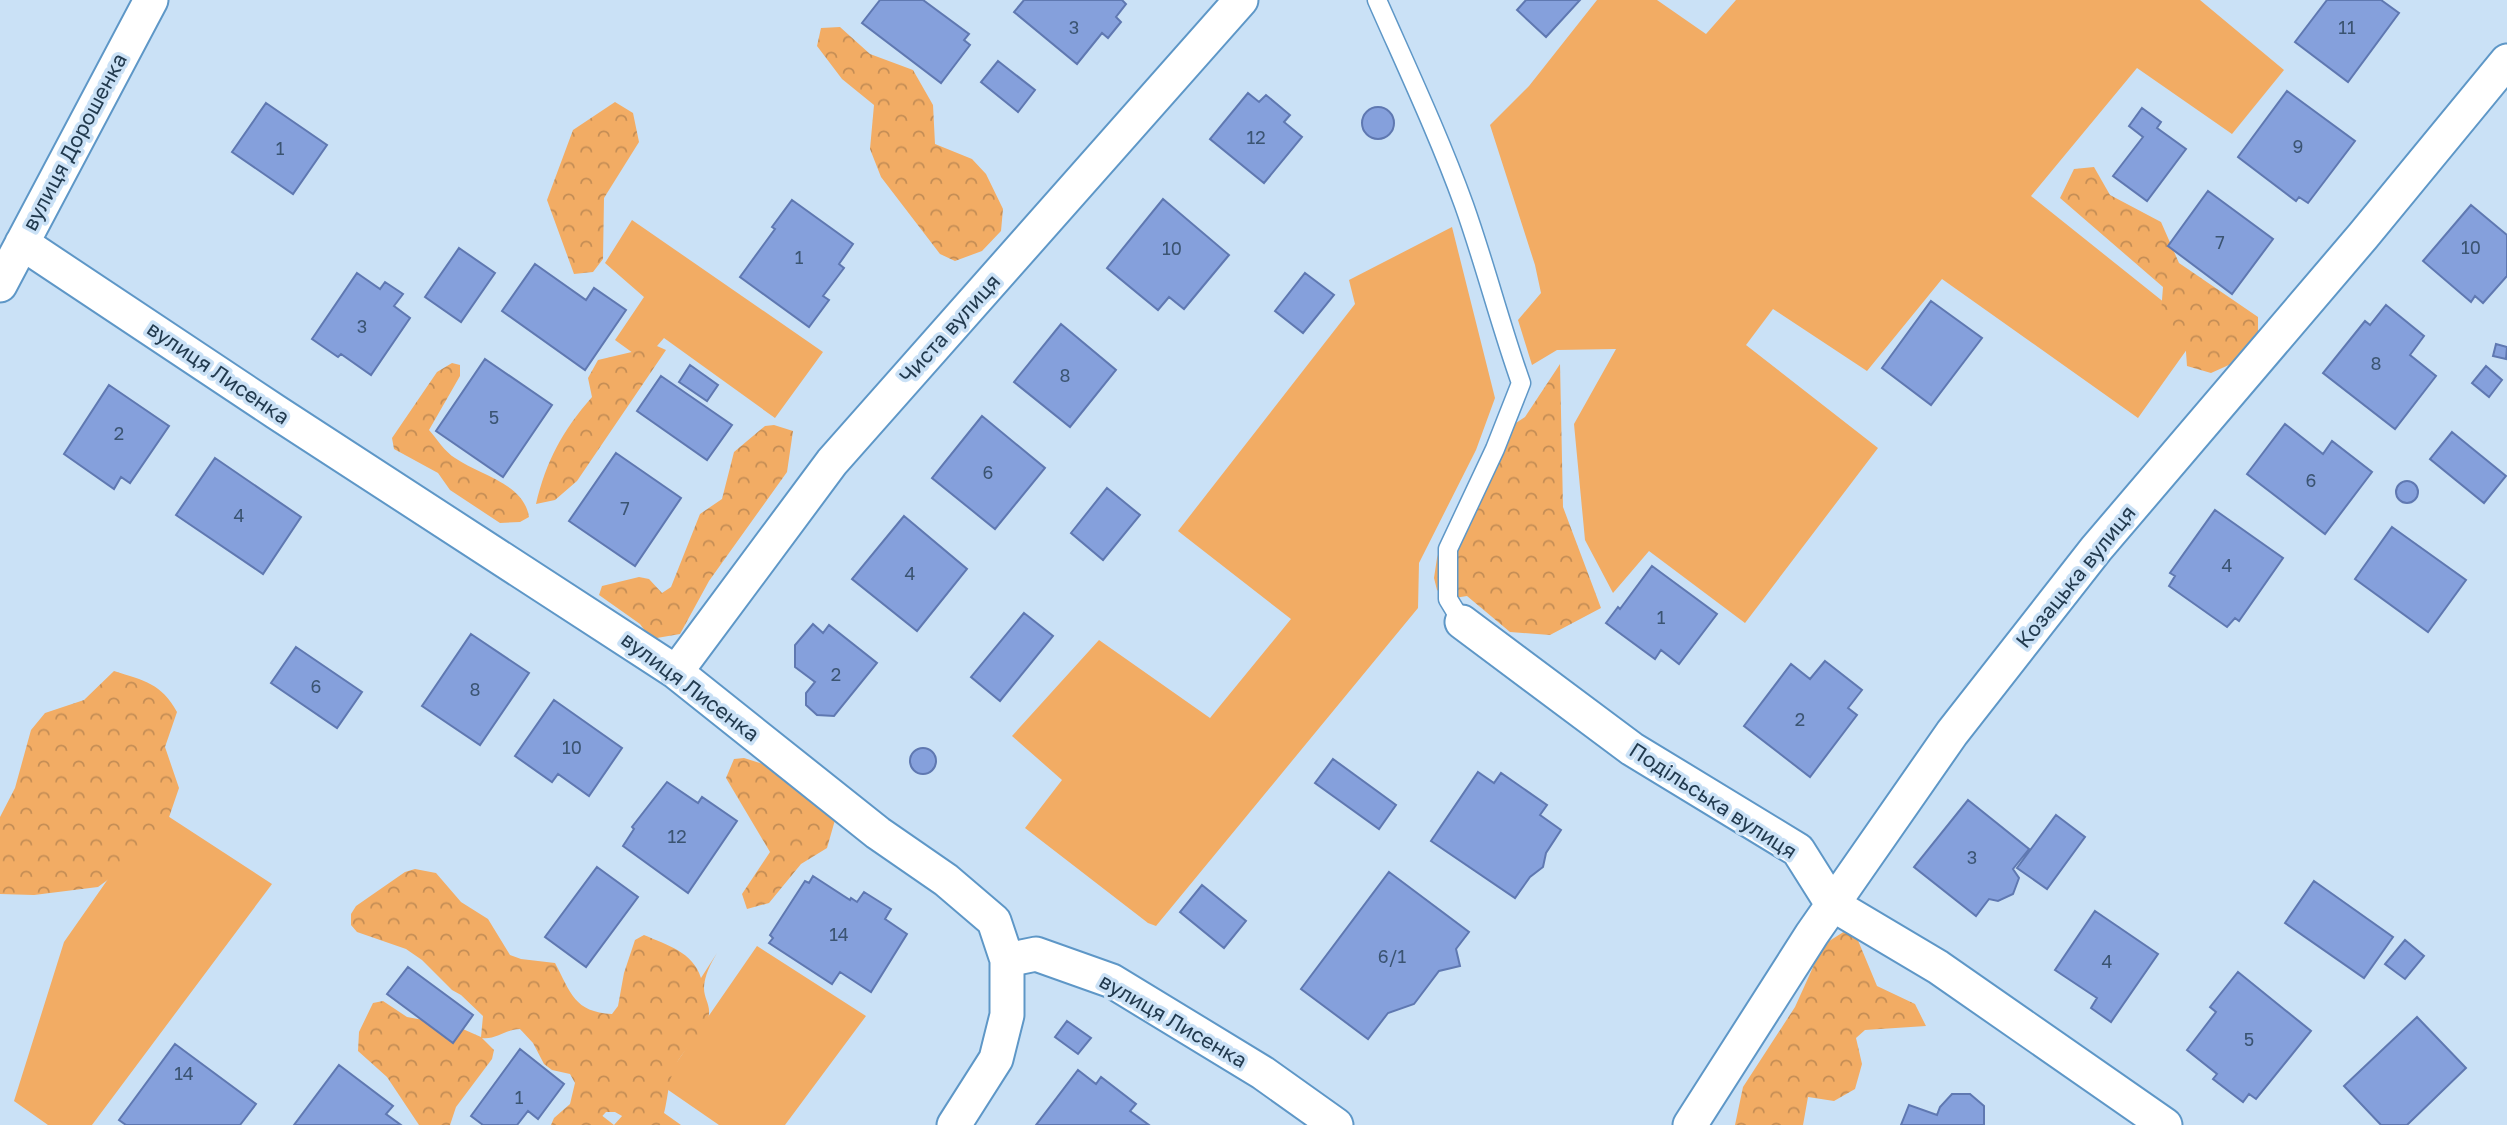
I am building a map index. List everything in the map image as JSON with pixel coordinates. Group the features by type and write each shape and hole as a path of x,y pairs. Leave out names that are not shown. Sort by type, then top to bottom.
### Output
{"street":[{"name":"вулиця Дорошенка","path":"0,285 151,0"},
{"name":"Чиста вулиця","path":"676,672 832,461 1241,0"},
{"name":"Козацька вулиця","path":"1690,1125 1832,904 1952,733 2096,549 2363,236 2507,61"},
{"name":"вулиця Лисенка","path":"22,243 676,672 878,833 946,880 995,921 1007,960 1036,954 1112,981 1263,1073 1336,1125"},
{"name":"Подільська вулиця","path":"1462,622 1632,749 1798,849 1832,904 1938,967 2165,1125"},
{"path":"954,1125 996,1059 1007,1015 1007,960"}],"lane":[{"path":"1377,0 1465,207 1500,324 1521,383 1496,449 1448,549 1447,598 1462,622"}],"green space":[{"path":"1597,0 1657,0 1706,34 1736,0 2200,0 2284,70 2232,134 2137,68 2031,196 2200,331 2138,418 1942,279 1867,371 1773,309 1746,345 1878,448 1745,623 1649,551 1613,593 1585,540 1574,424 1616,349 1557,350 1532,365 1518,320 1541,293 1535,265 1490,125 1529,86"},
{"path":"840,27 870,54 913,70 933,105 935,144 972,159 986,174 1003,209 1001,231 982,251 955,261 940,254 881,177 870,149 874,105 842,79 817,46 821,28"},
{"path":"615,102 633,113 639,142 604,198 603,259 593,272 574,274 547,200 573,130"},
{"path":"2094,167 2110,195 2161,222 2179,263 2258,317 2258,342 2240,360 2211,373 2187,366 2185,338 2161,313 2163,287 2060,198 2074,169"},
{"path":"632,220 823,352 775,418 664,338 644,361 615,340 644,297 605,263"},
{"path":"1452,227 1495,398 1476,450 1419,563 1418,608 1156,926 1148,923 1025,828 1062,780 1012,736 1099,640 1210,718 1291,619 1178,531 1355,304 1349,280"},
{"path":"657,346 666,350 577,481 555,500 536,504 557,447 592,397 588,378 598,360"},
{"path":"452,363 460,365 460,376 429,430 451,455 499,481 519,496 529,517 520,522 500,523 450,490 438,473 394,449 392,438 437,372"},
{"path":"1560,364 1563,507 1601,608 1550,635 1510,632 1467,596 1448,599 1437,590 1434,578 1437,558 1443,538 1490,440 1525,417"},
{"path":"774,425 793,431 787,472 709,581 680,634 651,639 640,624 599,595 602,586 639,577 649,579 662,593 671,587 700,514 722,499 734,452 765,426"},
{"path":"114,671 151,684 165,695 177,712 165,747 179,788 167,823 128,865 98,887 34,895 0,894 0,817 15,788 31,730 45,713 84,700"},
{"path":"744,758 763,764 825,801 835,820 827,848 801,864 769,903 747,909 742,894 770,852 726,778 734,759"},
{"path":"157,809 272,884 92,1125 48,1125 14,1101 64,942"},
{"path":"415,869 436,873 461,902 488,919 510,955 555,963 575,999 581,1005 599,1012 612,1014 618,1006 624,973 635,940 644,935 686,956 701,978 717,953 704,983 708,1019 673,1071 660,1125 638,1125 615,1112 606,1112 594,1125 551,1125 554,1118 570,1104 575,1083 570,1074 552,1070 544,1064 533,1043 520,1029 482,1038 494,1050 492,1059 456,1107 450,1125 419,1125 387,1077 358,1051 359,1032 373,1003 383,1001 407,1017 456,1026 481,1037 483,1016 422,960 406,949 357,932 351,925 351,914 356,906 405,872"},
{"path":"1845,931 1857,938 1877,986 1915,1004 1926,1026 1865,1030 1856,1038 1862,1064 1855,1089 1834,1101 1808,1097 1803,1125 1735,1125 1743,1087 1795,1007 1823,945"},
{"path":"757,946 866,1016 785,1125 719,1125 661,1085"},
{"path":"640,1096 681,1125 614,1125"},
{"path":"582,1100 614,1125 565,1125"}],"building":[{"path":"880,0 923,0 969,34 964,40 970,45 941,83 862,23"},
{"path":"1024,0 1122,0 1126,4 1116,17 1121,22 1108,38 1102,33 1077,64 1014,12"},
{"path":"1526,0 1580,0 1546,37 1517,10"},
{"path":"2327,0 2381,0 2399,13 2348,82 2295,42"},
{"path":"998,61 1035,90 1018,112 981,82"},
{"path":"2287,91 2355,141 2308,203 2299,197 2296,201 2238,157"},
{"path":"1248,93 1259,102 1266,95 1290,115 1284,122 1302,137 1264,183 1210,139"},
{"path":"266,103 327,145 293,194 232,152"},
{"path":"1378,107 1389,112 1394,123 1389,134 1378,139 1367,134 1362,123 1367,112"},
{"path":"2142,108 2161,122 2157,128 2186,149 2147,201 2113,176 2143,137 2129,126"},
{"path":"2208,191 2273,239 2232,294 2168,246"},
{"path":"1163,199 1229,255 1184,309 1169,297 1158,310 1107,268"},
{"path":"792,200 853,244 839,264 844,268 823,296 829,300 809,327 740,277 775,229 772,227"},
{"path":"2471,205 2507,235 2507,276 2483,303 2475,296 2471,302 2423,261"},
{"path":"459,248 495,273 461,322 425,297"},
{"path":"535,264 586,300 594,288 626,310 585,370 502,311"},
{"path":"357,273 380,289 385,282 403,294 394,306 410,318 371,375 341,354 338,357 312,339"},
{"path":"1305,273 1334,295 1303,333 1275,311"},
{"path":"1931,301 1982,338 1931,405 1882,368"},
{"path":"2386,305 2424,336 2410,355 2436,376 2395,429 2323,373 2365,321 2370,325"},
{"path":"1061,324 1116,370 1070,427 1014,382"},
{"path":"2496,344 2507,347 2506,359 2493,356"},
{"path":"485,359 552,405 503,477 436,431"},
{"path":"690,365 718,385 707,401 679,382"},
{"path":"2486,366 2502,380 2489,397 2472,383"},
{"path":"661,376 732,425 707,460 637,411"},
{"path":"109,385 169,426 130,483 121,477 114,489 64,454"},
{"path":"982,416 1045,468 995,529 932,478"},
{"path":"2285,424 2323,454 2332,441 2372,472 2325,534 2247,474"},
{"path":"2452,432 2506,476 2484,503 2430,459"},
{"path":"616,453 681,498 635,566 569,521"},
{"path":"215,458 301,517 263,574 176,515"},
{"path":"2407,481 2415,484 2418,492 2415,500 2407,503 2399,500 2396,492 2399,484"},
{"path":"1107,488 1140,515 1103,560 1071,533"},
{"path":"2215,510 2283,558 2239,621 2235,618 2227,627 2169,586 2175,576 2170,573"},
{"path":"904,516 967,569 917,631 852,579"},
{"path":"2392,527 2466,580 2428,632 2355,579"},
{"path":"1652,566 1717,614 1679,664 1661,650 1655,659 1606,623 1618,607 1620,609"},
{"path":"1024,613 1053,636 1000,701 971,677"},
{"path":"813,624 823,633 829,625 877,663 834,716 817,715 806,705 806,693 815,682 795,667 795,645"},
{"path":"471,634 529,673 480,745 422,706"},
{"path":"296,647 362,692 337,728 271,683"},
{"path":"1825,661 1862,690 1848,708 1857,715 1810,777 1744,726 1791,664 1810,679"},
{"path":"554,700 622,748 589,796 558,774 552,782 515,756"},
{"path":"923,748 932,752 936,761 932,770 923,774 914,770 910,761 914,752"},
{"path":"1333,759 1396,805 1379,829 1315,783"},
{"path":"1478,772 1494,783 1501,773 1547,805 1540,815 1561,830 1546,853 1543,867 1530,877 1515,898 1431,841"},
{"path":"667,782 698,803 702,797 737,821 688,893 623,846 634,829 632,827"},
{"path":"1968,800 2029,849 2013,869 2019,878 2013,894 1998,901 1989,899 1976,916 1914,867"},
{"path":"2056,815 2085,837 2047,889 2017,868"},
{"path":"597,867 638,897 586,967 545,937"},
{"path":"1389,872 1469,932 1456,949 1460,966 1439,971 1414,1004 1388,1013 1368,1039 1301,989"},
{"path":"813,876 850,900 851,898 857,902 864,892 891,909 885,919 907,934 871,992 840,972 832,984 769,943 773,938 770,935 805,881 809,883"},
{"path":"2314,881 2393,937 2364,978 2285,923"},
{"path":"1202,885 1246,921 1224,948 1180,912"},
{"path":"2095,911 2158,954 2111,1022 2091,1008 2097,998 2055,970"},
{"path":"2405,940 2424,956 2405,979 2385,964"},
{"path":"408,967 473,1015 453,1043 387,994"},
{"path":"2238,972 2311,1031 2256,1099 2249,1094 2243,1102 2213,1079 2217,1074 2187,1050 2216,1012 2210,1007"},
{"path":"2417,1017 2466,1068 2407,1125 2381,1125 2344,1086"},
{"path":"1067,1021 1091,1038 1078,1054 1055,1037"},
{"path":"175,1044 256,1104 240,1125 126,1125 119,1120"},
{"path":"520,1049 564,1084 538,1119 528,1111 517,1125 483,1125 471,1116"},
{"path":"339,1065 393,1106 386,1114 401,1125 294,1125"},
{"path":"1078,1070 1096,1084 1101,1077 1136,1104 1130,1111 1149,1125 1036,1125"},
{"path":"1952,1094 1970,1094 1984,1106 1984,1125 1901,1125 1909,1105 1937,1115 1940,1107"}]}
